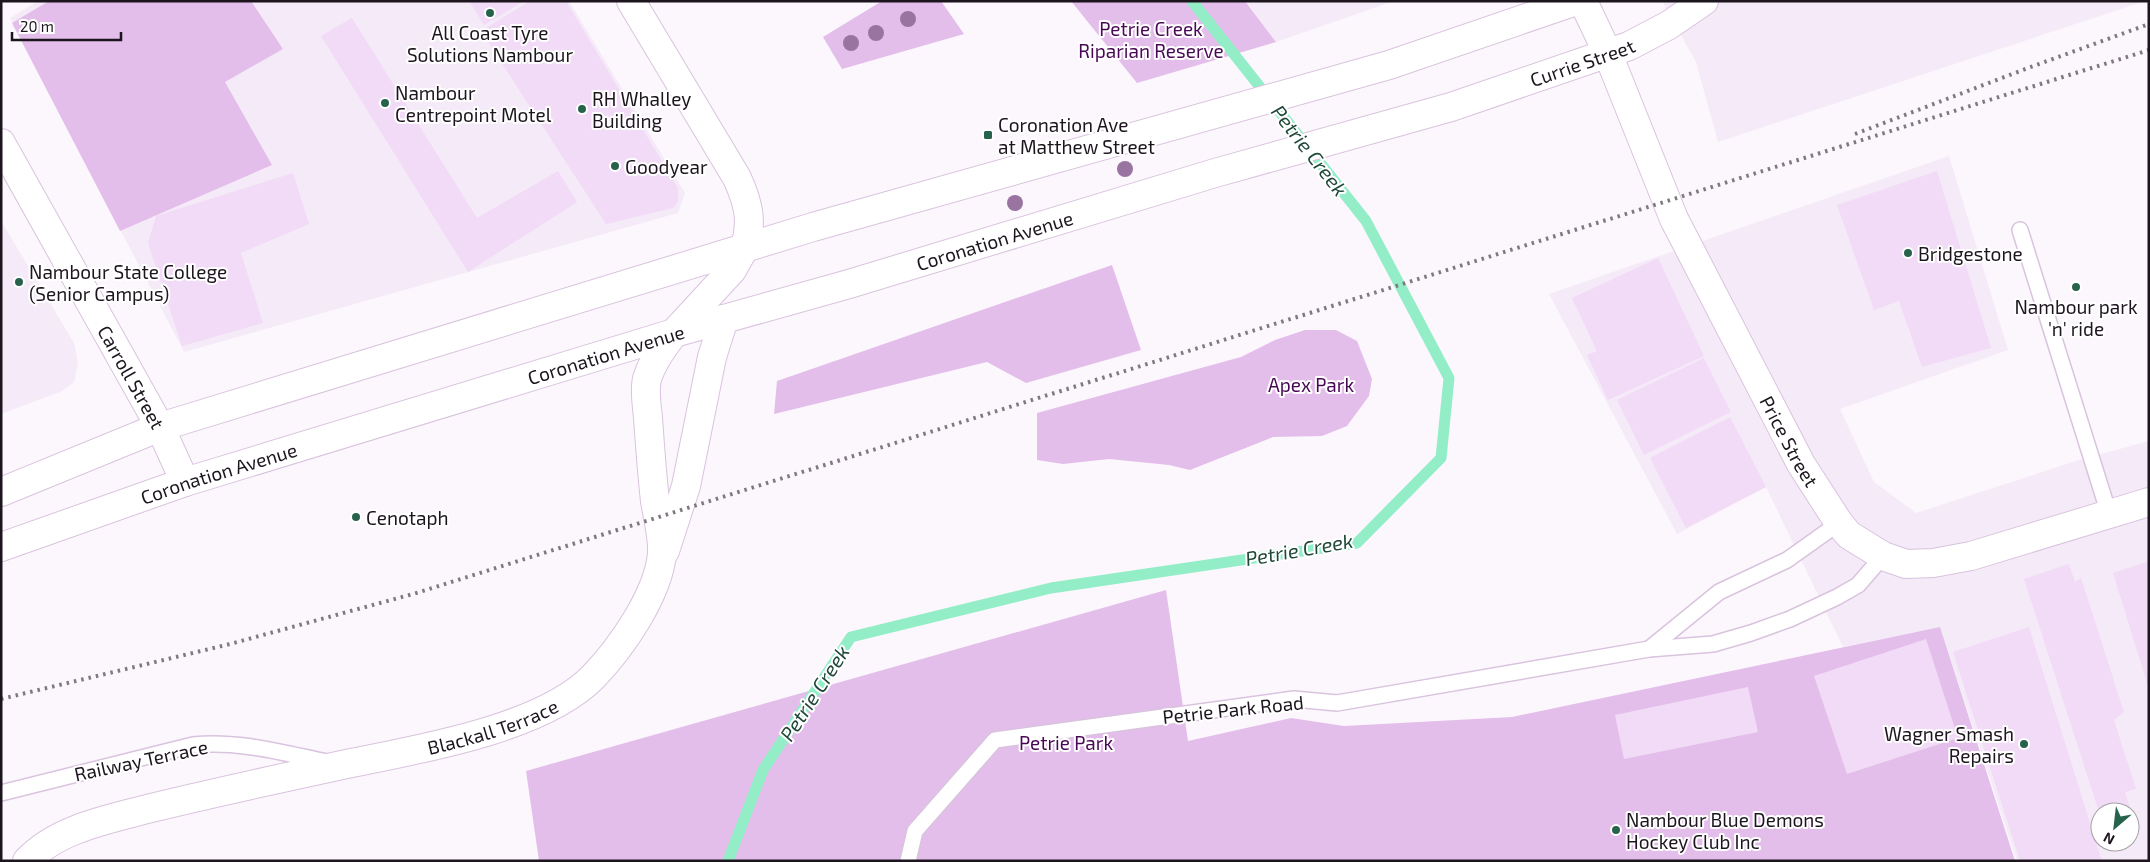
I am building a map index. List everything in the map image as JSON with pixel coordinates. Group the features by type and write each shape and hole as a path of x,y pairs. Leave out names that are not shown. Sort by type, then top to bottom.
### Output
{"main road":[{"path":"631,1 737,178 749,210 748,236 712,357 686,486 660,566"},
{"path":"1,492 160,428 745,246 1389,65 1576,1"},
{"name":"Price Street","path":"1582,1 1608,54 1674,219 1801,464 1839,523 1849,534 1883,556 1906,564 1933,563 1971,556 2149,502"},
{"name":"Currie Street","path":"1215,172 1451,107 1608,54 1647,37 1704,1"},
{"name":"Carroll Street","path":"1,143 160,428 185,482"},
{"name":"Coronation Avenue","path":"1,546 185,482 674,333 923,262 1215,172"},
{"name":"Blackall Terrace","path":"27,861 49,843 85,827 199,796 435,745 484,731 536,714 566,698 591,679 617,648 642,610 660,566 662,543 653,484 646,386 652,368 674,333 732,270 745,246"}],"lane":[{"path":"2020,230 2109,514"},
{"name":"Petrie Park Road","path":"1649,649 1719,592 1788,560 1839,523"},
{"name":"Petrie Park Road","path":"908,861 915,831 995,740 1294,699 1337,703 1649,649 1713,644 1752,633 1790,619 1858,584 1883,556"},
{"name":"Railway Terrace","path":"1,792 193,745 210,743 251,747 341,765"}],"shaded area":[{"path":"38,1 569,1 685,193 678,213 184,352 10,18"},
{"path":"1246,1 1394,1 1276,42"},
{"path":"1662,1 2145,1 1718,142 1696,62"},
{"path":"1949,156 2008,350 1840,409 1874,482 1916,513 2079,460 2149,441 2149,861 2017,861 1940,627 1843,647 1766,487 1677,534 1549,294"},
{"name":"Nambour State College (Senior Campus)","path":"1,221 74,343 78,363 74,382 62,391 1,414"}],"green space":[{"path":"49,1 251,1 283,49 225,82 272,165 120,231 12,23"},
{"path":"882,1 941,1 964,34 842,69 823,37"},
{"name":"Petrie Creek Riparian Reserve","path":"1071,1 1245,1 1276,42 1137,83"},
{"path":"1112,265 1141,350 1026,383 987,362 774,414 777,381"},
{"name":"Apex Park","path":"1305,330 1336,330 1357,341 1372,379 1369,396 1347,426 1322,436 1273,437 1190,470 1169,465 1109,459 1063,464 1037,460 1037,413 1241,357 1275,340"},
{"name":"Petrie Park","path":"1166,590 1188,741 1291,718 1344,726 1512,717 1940,627 2015,861 539,861 526,771"}],"building":[{"name":"All Coast Tyre Solutions Nambour","path":"469,1 524,1 484,25"},
{"name":"RH Whalley Building","path":"530,1 566,1 678,188 678,202 673,208 606,224 481,31"},
{"name":"Nambour Centrepoint Motel","path":"352,18 477,218 558,171 577,202 468,272 321,36"},
{"name":"Bridgestone","path":"1937,171 1991,348 1922,367 1899,301 1874,310 1837,205"},
{"path":"293,173 309,224 241,253 263,323 182,346 148,243 156,216"},
{"path":"1658,258 1704,356 1608,400 1587,355 1597,351 1572,298"},
{"path":"1704,358 1731,412 1644,455 1617,400"},
{"path":"1730,417 1766,487 1686,528 1650,458"},
{"path":"2149,561 2149,686 2148,686 2113,573"},
{"path":"2069,564 2075,582 2081,578 2124,712 2114,720 2136,789 2125,792 2128,802 2096,802 2024,579"},
{"name":"Wagner Smash Repairs","path":"2029,627 2090,823 2090,852 2099,852 2102,861 2020,861 1953,652"},
{"path":"1926,639 1958,738 1847,774 1814,676"},
{"path":"1748,687 1758,732 1624,759 1615,715"}],"waterway":[{"name":"Petrie Creek","path":"728,861 763,770 851,637 1051,588 1357,543 1441,458 1449,378 1366,221 1192,1"}],"railway":[{"path":"1855,134 2149,24"},
{"path":"1,699 230,644 413,594 2149,50"}],"place":[{"name":"All Coast Tyre Solutions Nambour","path":"490,13"},
{"name":"Nambour Centrepoint Motel","path":"385,103"},
{"name":"RH Whalley Building","path":"582,109"},
{"name":"Coronation Ave at Matthew Street","path":"988,135"},
{"name":"Goodyear","path":"615,166"},
{"name":"Bridgestone","path":"1908,253"},
{"name":"Nambour State College (Senior Campus)","path":"19,282"},
{"name":"Nambour park 'n' ride","path":"2076,287"},
{"name":"Cenotaph","path":"356,517"},
{"name":"Wagner Smash Repairs","path":"2024,744"},
{"name":"Nambour Blue Demons Hockey Club Inc","path":"1616,830"}]}
